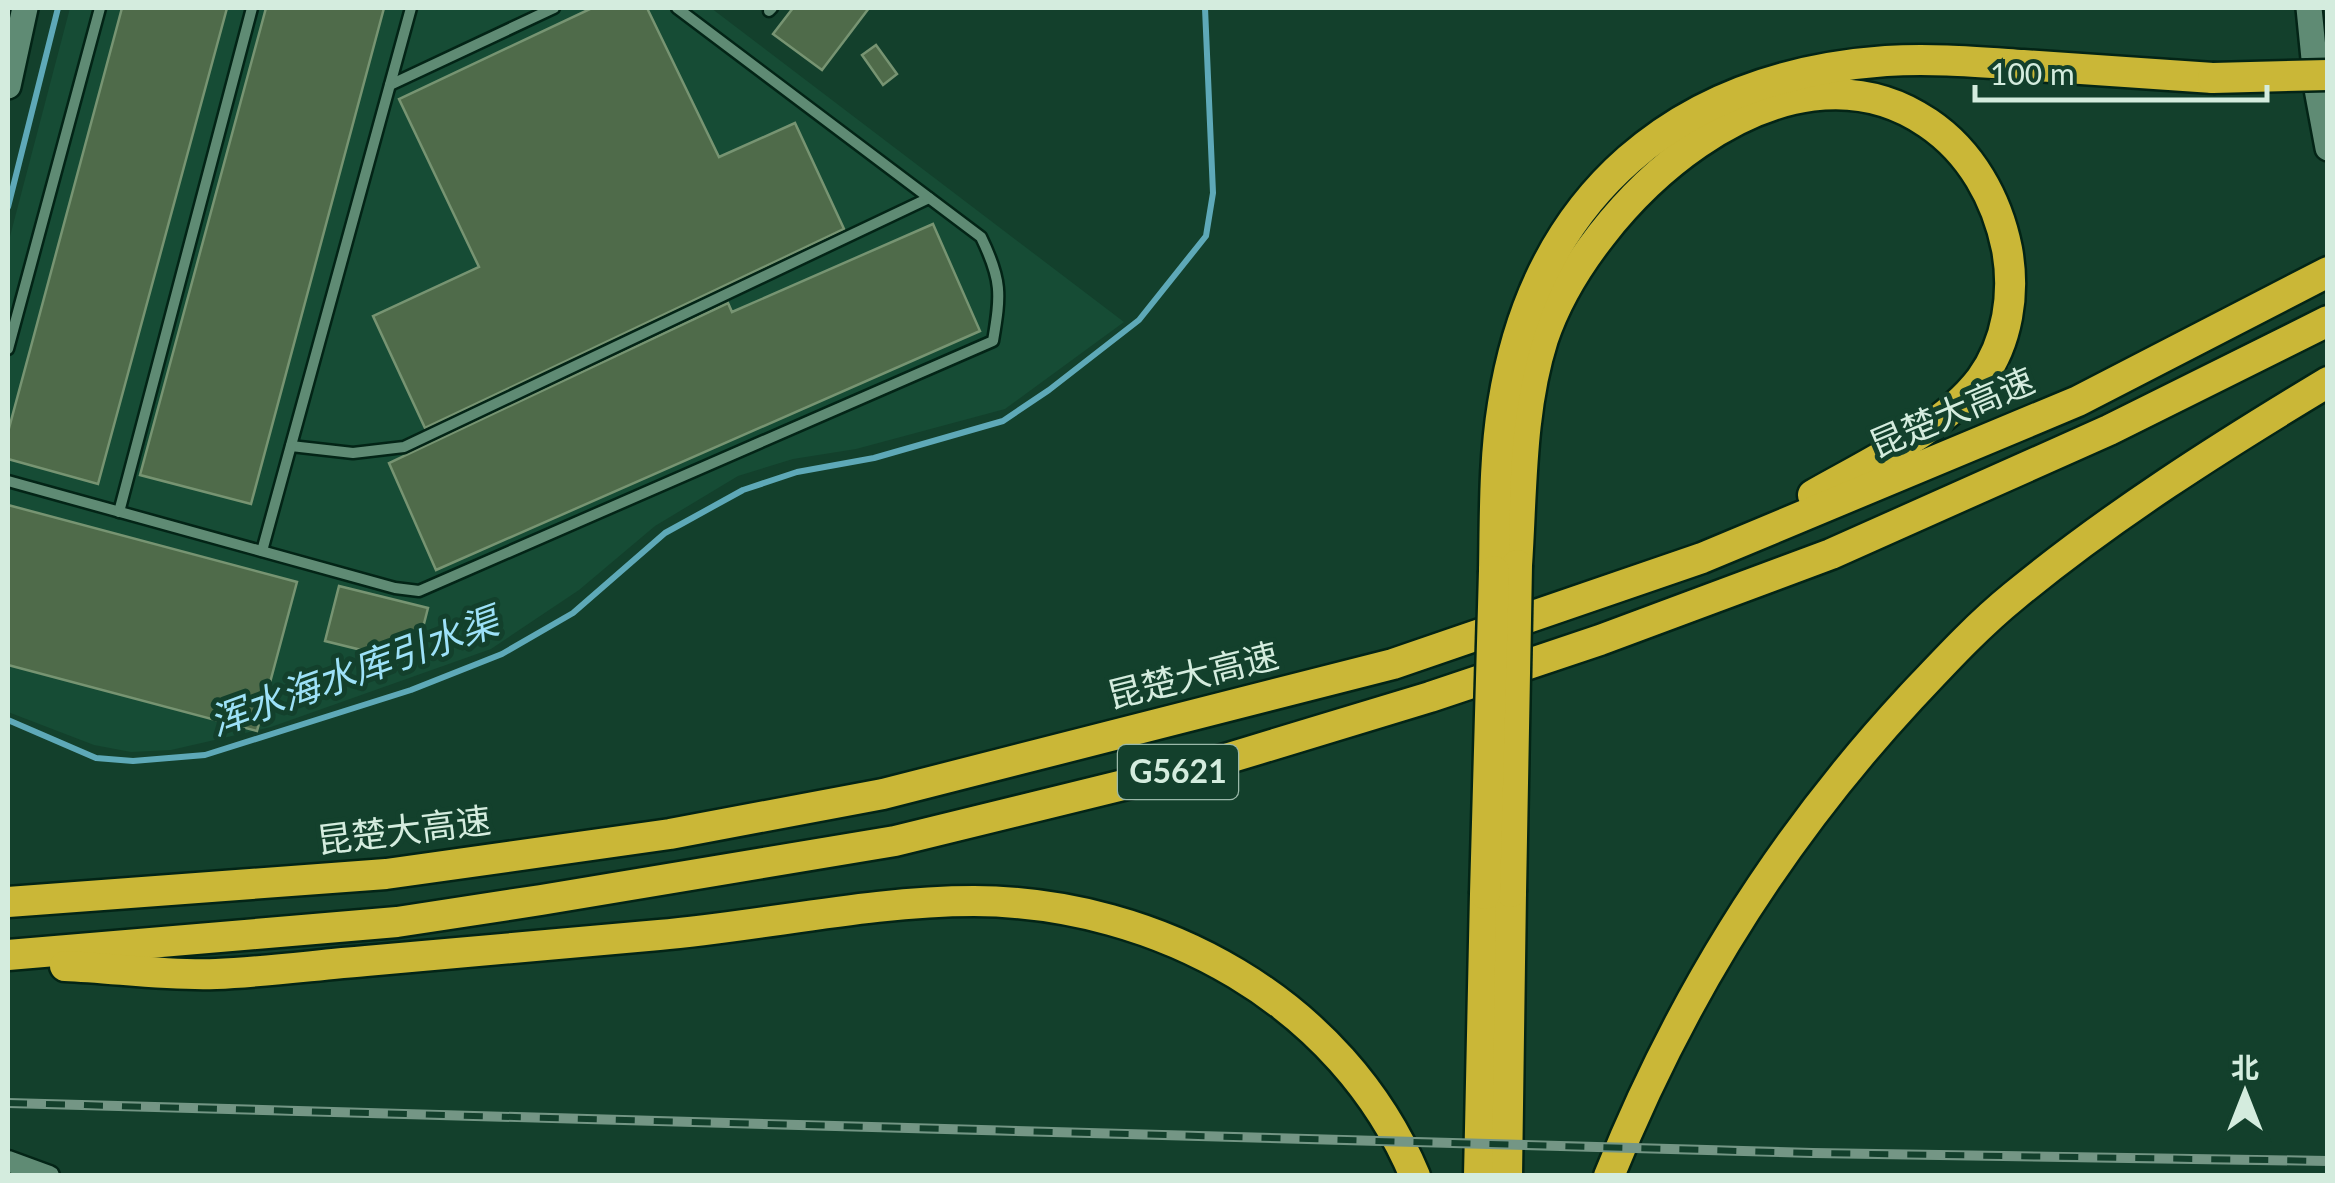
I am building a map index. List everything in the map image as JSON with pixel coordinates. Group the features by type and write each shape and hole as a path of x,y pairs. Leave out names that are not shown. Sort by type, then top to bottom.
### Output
{"highway":[{"path":"1480,1176 1498,893 1506,568 1503,403 1512,358 1530,303 1578,215 1615,172 1695,111 1782,77 1833,66 1891,60 1954,61 2213,78 2328,75"},
{"path":"1506,568 1538,356 1566,286 1605,226 1690,149 1750,116 1813,96 1842,94 1894,104 1917,115 1956,146 1986,188 1996,210 2010,284 2004,333 1995,356 1966,396 1891,450 1702,558"},
{"name":"昆楚大高速","path":"8,902 386,874 670,834 882,794 1394,664 1702,558 2078,401 2328,272"},
{"name":"G5621","path":"8,959 397,922 541,900 895,841 1209,764 1562,653 1831,554 2109,430 2328,321"},
{"path":"1609,1176 1656,1069 1729,935 1824,798 1880,730 2013,597 2192,468 2320,387"},
{"path":"1498,893 1507,1176"},
{"path":"8,959 214,974 677,934 937,903 989,902 1051,908 1170,940 1232,970 1280,1001 1316,1030 1348,1065 1378,1105 1415,1176"}],"main road":[{"path":"8,86 25,8"},
{"path":"2309,8 2317,90 2328,148"}],"street":[{"path":"8,1161 49,1176"}],"lane":[{"path":"8,350 100,8"},
{"path":"119,512 252,8"},
{"path":"262,551 411,8"},
{"path":"390,84 554,8"},
{"path":"8,481 395,588 419,591 993,341 999,305 998,271 981,237 676,8"},
{"path":"291,446 353,454 404,446 929,198"}],"shaded area":[{"path":"70,8 711,8 1124,322 1005,409 856,449 793,459 738,476 655,526 579,590 491,649 271,727 171,750 131,752 94,745 8,712 8,244"}],"building":[{"path":"122,8 227,8 98,484 8,459 8,432"},
{"path":"266,8 384,8 251,504 140,475"},
{"path":"592,8 647,8 719,157 795,123 844,229 425,428 373,316 479,267 399,99"},
{"path":"793,8 869,8 822,70 773,34"},
{"path":"876,45 897,74 883,85 862,55"},
{"path":"933,224 980,331 436,570 389,463 728,303 732,312"},
{"path":"8,505 297,582 257,731 8,665"},
{"path":"339,586 428,608 414,663 325,641"}],"waterway":[{"name":"浑水海水库引水渠","path":"8,207 58,8"},
{"name":"浑水海水库引水渠","path":"8,720 96,758 133,761 205,755 411,690 502,654 573,613 665,533 743,490 797,472 874,458 1003,421 1139,320 1206,236 1213,193 1205,8"}],"railway":[{"path":"8,1103 1813,1153 2328,1161"}]}
